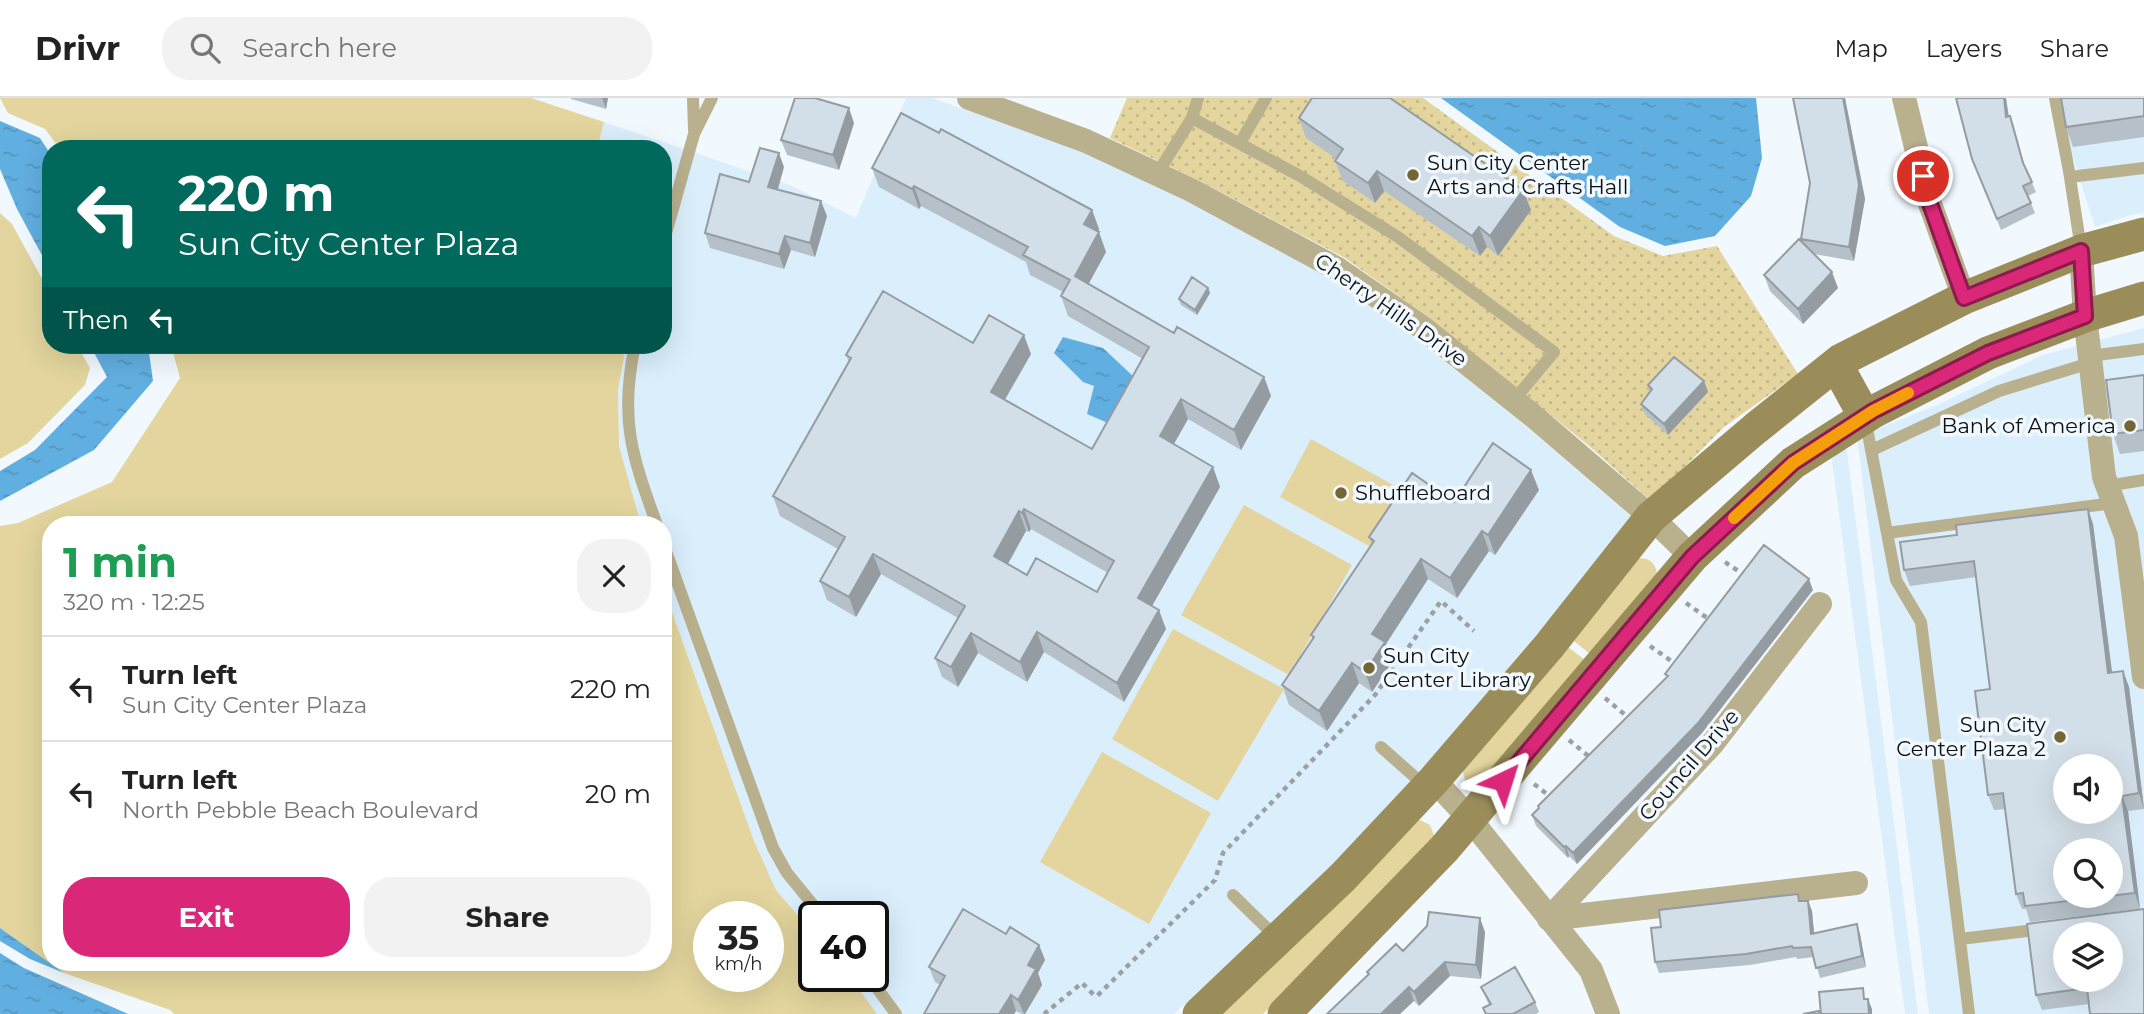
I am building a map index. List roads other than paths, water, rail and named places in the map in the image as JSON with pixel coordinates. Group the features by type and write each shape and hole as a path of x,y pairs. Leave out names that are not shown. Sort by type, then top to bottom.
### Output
{"street":[{"name":"Cherry Hills Drive","path":"969,98 1051,127 1157,174 1336,268 1423,328 1514,400 1651,517 1704,556"},
{"path":"1904,98 1929,201 1964,298"},
{"path":"1199,1014 1343,877 1430,783 1549,646 1651,517 1756,428 1836,364 1964,298 2081,251 2144,234"},
{"path":"2081,251 2085,316 2104,477 2126,536 2144,677"},
{"path":"1284,1014 1390,906 1704,556 1793,463 1865,416 1988,353 2085,316 2144,298"},
{"path":"1836,364 1865,416"},
{"name":"Council Drive","path":"1549,919 1713,743 1820,604"},
{"path":"1430,783 1470,819 1591,971 1608,1014"},
{"path":"1549,919 1856,883"}],"lane":[{"path":"693,98 694,134"},
{"path":"672,212 694,134 712,98"},
{"path":"1157,174 1192,118 1198,98"},
{"path":"1241,143 1266,98"},
{"path":"2055,98 2081,251"},
{"path":"1192,118 1300,176 1398,237 1553,352 1514,400"},
{"path":"2070,177 2144,167"},
{"path":"1872,450 1999,391 2090,360 2144,349"},
{"path":"633,354 627,390 629,439 654,516"},
{"path":"1865,416 1896,580 1921,622 1969,1014"},
{"path":"1887,533 2110,494 2144,480"},
{"path":"672,568 773,848 787,873 810,901"},
{"path":"1381,747 1430,783"},
{"path":"1233,895 1279,940"},
{"path":"1960,939 2052,928"},
{"path":"880,992 896,1014"}],"water":[{"path":"1441,98 1756,98 1762,158 1751,196 1715,236 1665,246 1620,227"},
{"path":"0,121 40,138 42,255 17,209 0,169"},
{"path":"1063,337 1103,348 1135,378 1108,423 1087,414 1094,386 1083,382 1054,353"},
{"path":"95,354 149,354 153,381 94,450 0,501 0,471 35,450 107,377"},
{"path":"0,928 42,958 42,964 30,959 0,941"},
{"path":"0,953 24,968 128,1014 0,1014"}],"place":[{"name":"Sun City Center Arts and Crafts Hall","path":"1413,175"},
{"name":"Bank of America","path":"2130,426"},
{"name":"Shuffleboard","path":"1341,493"},
{"name":"Sun City Center Library","path":"1369,668"},
{"name":"Sun City Center Plaza 2","path":"2060,737"}]}
